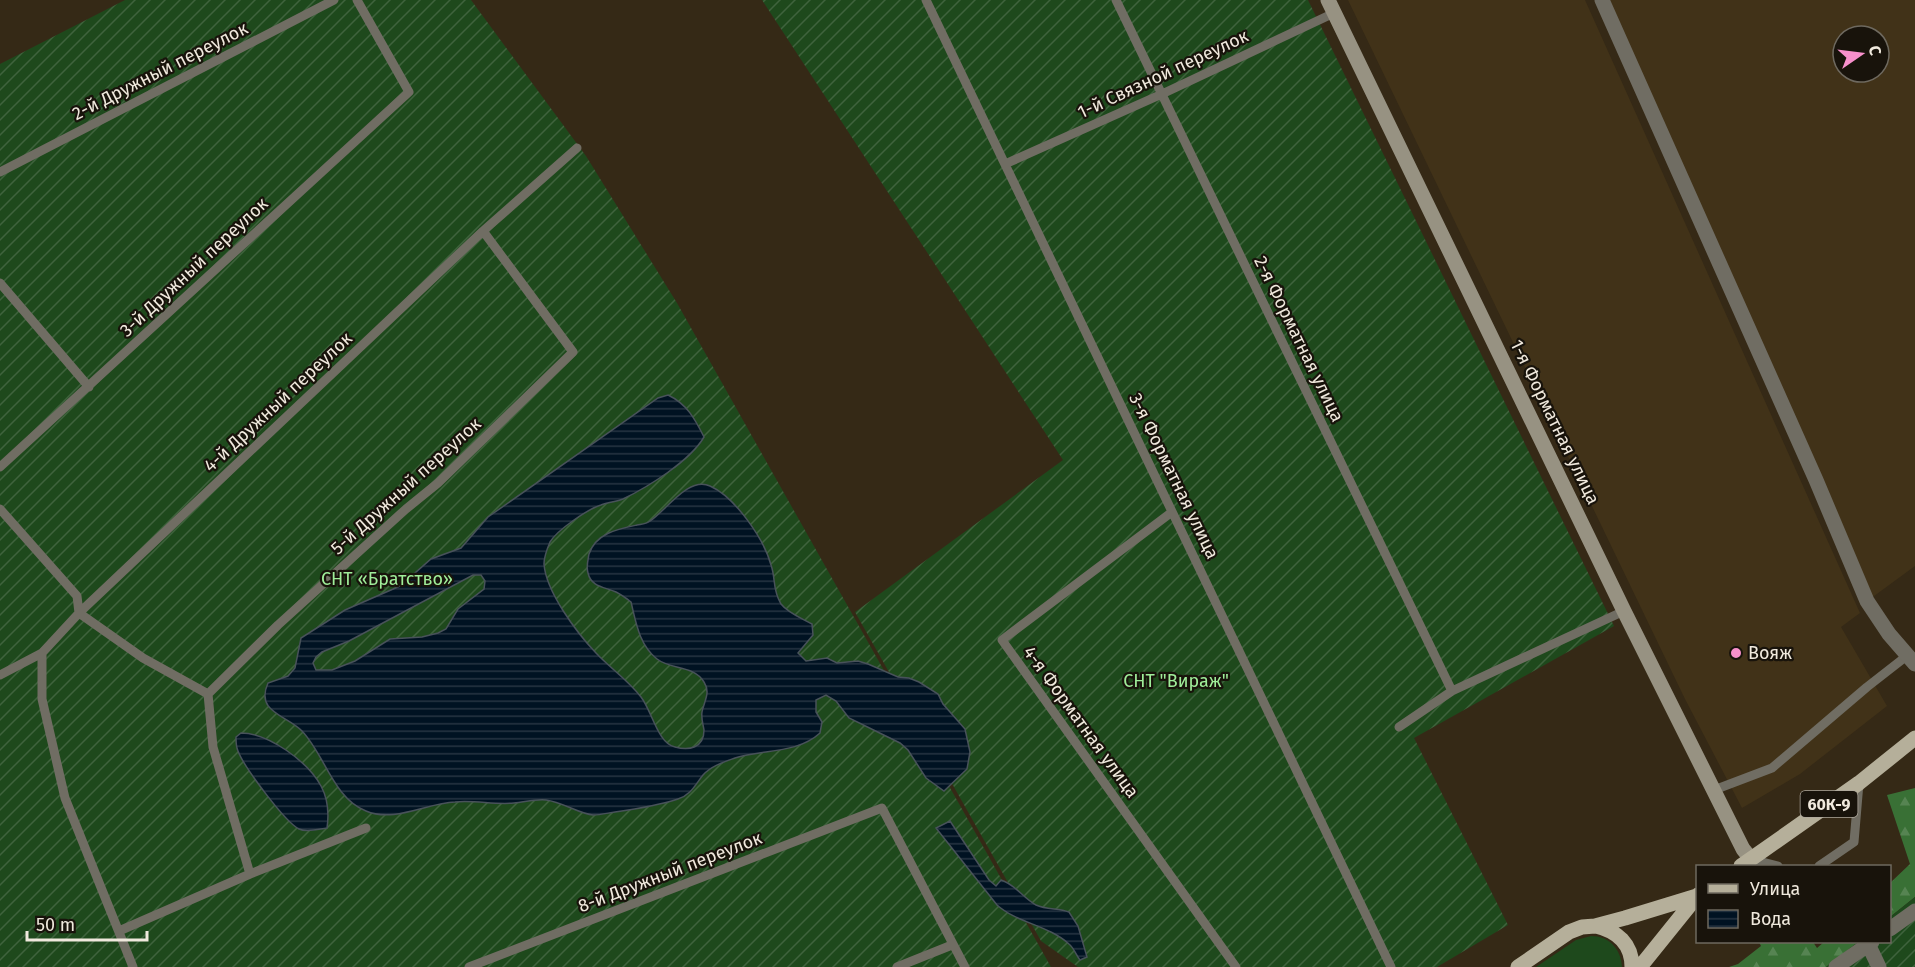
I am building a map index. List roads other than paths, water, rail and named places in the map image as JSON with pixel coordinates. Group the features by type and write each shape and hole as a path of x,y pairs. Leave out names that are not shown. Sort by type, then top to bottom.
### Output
{"main road":[{"name":"60К-9","path":"1746,863 1860,783 1915,738"},
{"path":"1518,967 1569,932 1696,895"},
{"path":"1640,967 1696,896"},
{"path":"1595,926 1608,929 1624,942 1629,950 1632,967"}],"street":[{"path":"1602,0 1837,526 1867,601 1889,634 1911,659"},
{"name":"1-я Форматная улица","path":"1331,7 1624,611 1743,849 1746,863"},
{"path":"1891,928 1915,910"},
{"path":"1836,967 1870,943 1879,967"}],"lane":[{"name":"2-й Дружный переулок","path":"0,172 334,0"},
{"name":"3-й Дружный переулок","path":"0,467 410,92 357,0"},
{"name":"3-я Форматная улица","path":"926,0 1391,967"},
{"name":"2-я Форматная улица","path":"1116,0 1452,692"},
{"name":"1-й Связной переулок","path":"1005,164 1162,94 1331,7"},
{"name":"4-й Дружный переулок","path":"0,675 42,653 79,613 483,231 577,148"},
{"name":"5-й Дружный переулок","path":"208,694 278,625 406,508 438,483 573,352 483,231"},
{"path":"0,283 89,387"},
{"path":"0,509 77,596 79,613 143,658 208,694 213,747 250,874"},
{"name":"4-я Форматная улица","path":"1172,512 1002,640 1236,967"},
{"path":"1399,727 1452,692 1624,611"},
{"path":"42,653 42,699 65,798 133,967"},
{"path":"1714,790 1772,768 1867,687 1911,659"},
{"path":"1822,865 1854,842 1860,783"},
{"name":"8-й Дружный переулок","path":"469,967 882,808 952,945"},
{"path":"119,931 250,874 366,828"},
{"path":"1746,863 1762,865"},
{"path":"897,967 952,945 965,967"}],"water":[{"path":"668,395 685,407 704,437 698,446 679,464 644,488 623,499 595,507 566,526 550,542 544,564 556,599 580,635 641,697 664,740 669,745 685,749 699,744 704,730 702,714 707,693 706,686 694,673 669,665 651,653 639,633 631,602 618,593 599,586 590,578 587,571 589,554 597,541 608,533 648,522 686,490 702,484 720,491 747,520 767,555 776,594 781,604 791,613 812,624 813,635 798,653 806,661 827,658 837,663 858,661 898,677 919,682 938,694 943,704 965,729 970,752 967,769 944,791 926,778 908,750 900,743 849,718 836,701 826,695 816,700 816,712 822,722 820,733 811,740 790,748 746,755 722,763 706,772 686,795 654,805 593,815 546,800 507,803 462,802 444,803 388,815 366,811 355,805 337,786 302,731 274,712 266,700 265,693 268,683 288,676 295,668 301,638 345,610 400,586 431,559 461,548 488,517 658,398","holes":["473,575 481,575 485,581 484,589 458,609 446,629 422,637 390,639 355,661 332,670 316,670 313,663 322,652 349,641"]},
{"path":"241,733 252,734 275,743 287,750 307,768 321,786 327,801 327,828 302,830 284,816 242,759 236,741 236,737"},
{"path":"950,821 989,880 996,886 1001,880 1036,905 1069,912 1078,926 1087,957 1080,960 1071,946 1052,932 1014,916 997,905 936,828"}],"place":[{"name":"Вояж","path":"1736,653"}],"park label":[{"name":"СНТ «Братство»","path":"387,579"},
{"name":"СНТ \"Вираж\"","path":"1176,681"}]}
